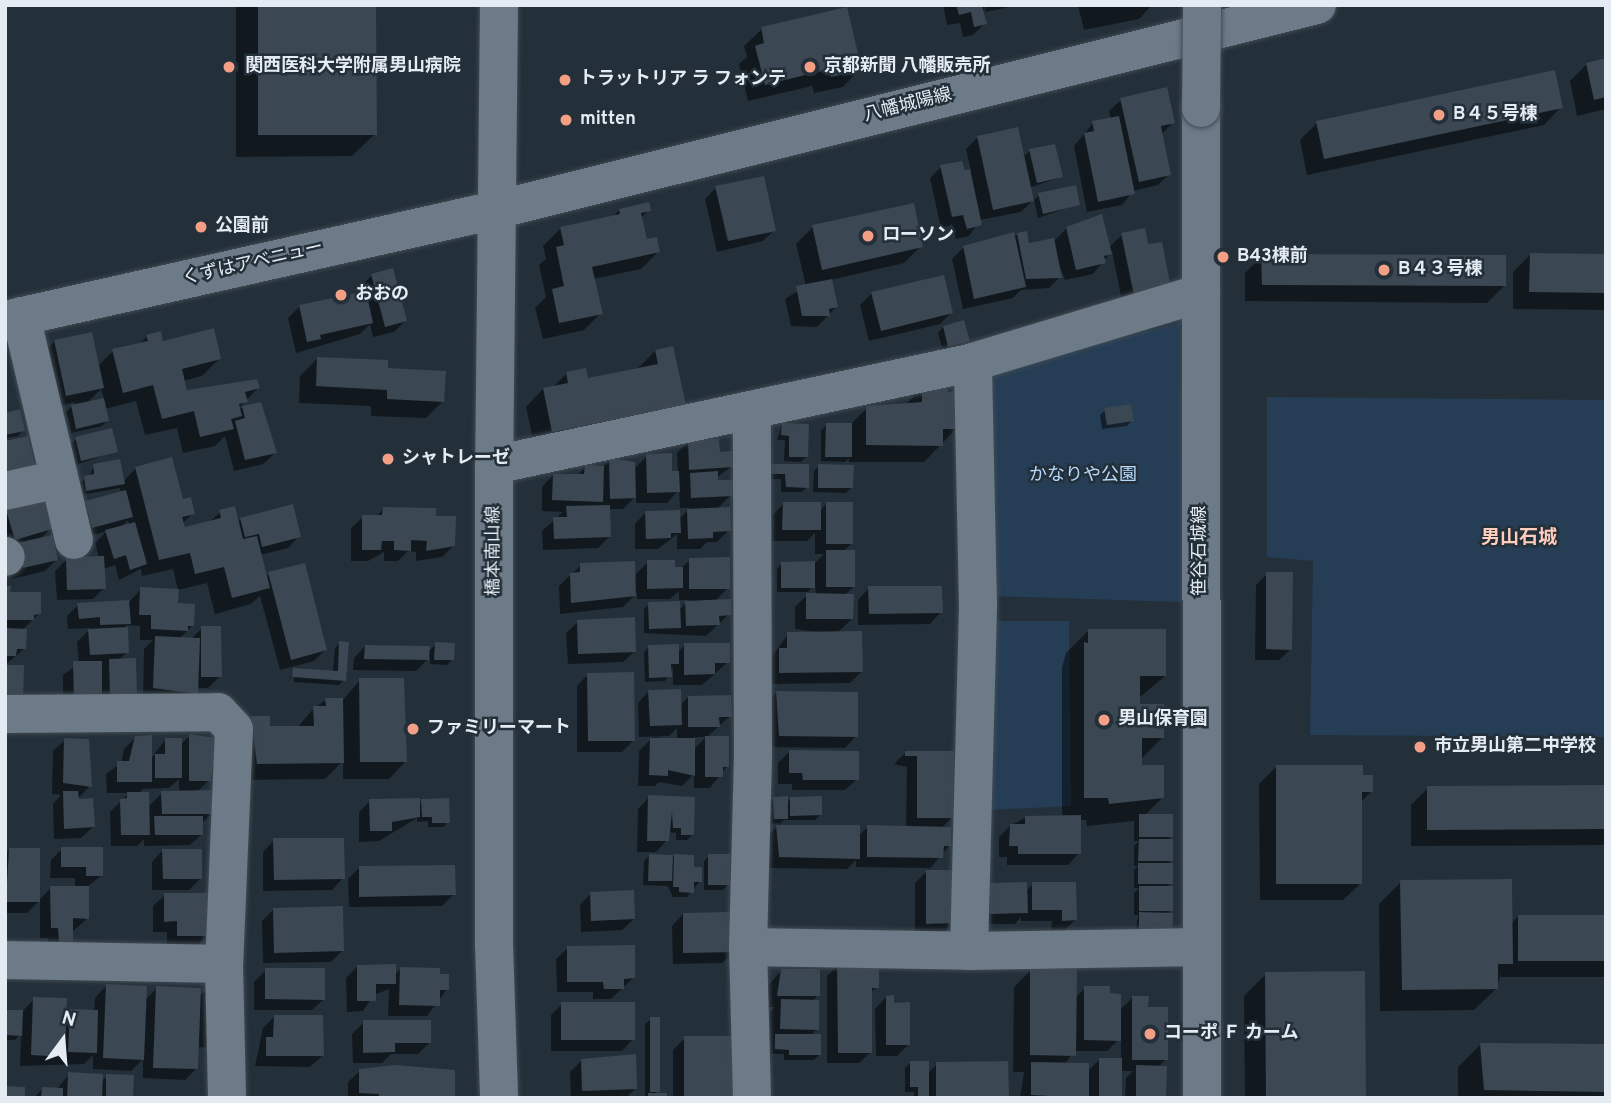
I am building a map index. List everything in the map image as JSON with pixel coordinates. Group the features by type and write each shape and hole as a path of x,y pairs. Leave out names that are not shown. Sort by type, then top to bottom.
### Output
{"street":[{"name":"橋本南山線","path":"499,5 500,209 494,465 494,944 499,1098"},
{"name":"笹谷石城線","path":"1202,5 1202,1098"},
{"name":"八幡城陽線","path":"500,209 1317,5"},
{"name":"くずはアベニュー","path":"13,318 500,209"},
{"path":"494,465 973,362 1201,293"},
{"path":"13,318 74,540"},
{"path":"970,951 978,605 973,362"},
{"path":"752,411 753,756 748,947 752,1098"},
{"path":"5,491 59,479"},
{"path":"5,714 218,712 234,729 224,964 227,1098"},
{"path":"748,947 970,951 1202,947"},
{"path":"5,960 224,964"}],"green space":[{"name":"かなりや公園","path":"1180,323 1182,602 988,596 981,372"},
{"path":"1267,397 1606,400 1606,737 1310,735 1313,561 1267,557"},
{"path":"990,621 1069,621 1071,806 988,810"}],"building":[{"path":"258,5 376,5 377,135 258,135"},
{"path":"956,5 982,5 987,24 974,27 971,12 959,15"},
{"path":"847,7 862,70 831,77 829,69 765,85 755,46 764,43 761,27"},
{"path":"1606,58 1606,97 1594,100 1586,63"},
{"name":"B４５号棟","path":"1555,70 1563,108 1324,159 1316,121"},
{"path":"1167,87 1175,123 1161,126 1171,175 1139,182 1120,98"},
{"path":"1119,116 1135,194 1098,202 1084,133 1094,131 1092,121"},
{"path":"1018,127 1034,201 993,210 977,136"},
{"path":"1055,144 1063,177 1037,183 1029,149"},
{"path":"962,161 965,170 970,169 982,225 967,229 963,215 952,217 940,165"},
{"path":"764,176 776,231 728,241 715,186"},
{"path":"1076,185 1080,205 1043,214 1038,193"},
{"path":"649,202 651,211 641,213 647,239 657,237 660,252 592,267 603,314 559,323 552,289 564,286 556,247 564,245 560,227 620,214 619,209"},
{"name":"ローソン","path":"914,203 923,247 822,270 812,225"},
{"path":"1102,214 1112,254 1104,256 1106,263 1076,270 1066,227"},
{"path":"1145,228 1148,244 1162,242 1171,288 1134,295 1121,233"},
{"path":"1027,231 1029,243 1054,238 1062,278 1026,279 1017,233"},
{"path":"1014,232 1026,287 974,299 963,246"},
{"path":"1530,253 1606,254 1606,293 1529,292"},
{"name":"B４３号棟","path":"1261,254 1506,255 1506,286 1262,285"},
{"path":"393,268 407,321 385,327 371,274"},
{"path":"944,275 953,313 881,331 871,292"},
{"path":"832,279 838,307 829,309 830,316 802,316 796,286"},
{"path":"366,291 373,323 320,335 321,339 307,342 299,305"},
{"path":"964,320 970,341 948,347 943,326"},
{"path":"214,328 221,359 182,369 187,390 257,379 260,388 245,392 248,402 239,404 242,416 231,419 234,429 200,437 194,411 162,419 153,385 123,393 112,349 148,341 146,335 161,331 163,341"},
{"path":"92,332 104,388 66,396 54,340"},
{"path":"673,346 686,405 552,432 543,388 568,383 566,372 586,368 588,378 658,364 655,350"},
{"path":"317,357 388,360 388,368 446,371 444,402 387,399 387,390 316,386"},
{"path":"922,386 948,386 948,392 958,391 958,429 943,429 943,446 866,445 866,406 922,402"},
{"path":"104,398 109,421 76,429 71,405"},
{"path":"261,402 277,453 245,460 235,421 245,418 242,406"},
{"path":"1131,404 1134,421 1107,425 1104,408"},
{"path":"20,409 25,431 5,435 5,413"},
{"path":"782,423 809,424 808,457 789,457 789,436 781,435"},
{"path":"826,423 852,423 852,457 825,457"},
{"path":"112,428 118,452 81,461 75,437"},
{"path":"28,436 35,466 5,473 5,441"},
{"path":"719,439 720,452 732,451 733,467 689,470 688,440"},
{"path":"672,453 672,471 679,471 680,492 647,493 646,454"},
{"path":"172,457 183,499 191,497 195,514 182,517 185,527 221,518 219,510 235,506 243,539 257,536 270,588 232,598 224,567 195,574 190,553 159,560 135,467"},
{"path":"609,458 635,462 636,498 610,499"},
{"path":"120,459 125,484 86,491 84,476 94,474 93,464"},
{"path":"770,464 809,464 809,488 786,487 785,474 770,474"},
{"path":"818,464 854,465 853,488 818,488"},
{"path":"585,465 604,466 603,502 552,500 553,474 584,474"},
{"path":"718,471 718,480 733,480 733,496 691,498 690,473"},
{"path":"126,490 133,517 92,528 85,501"},
{"path":"44,499 52,529 15,540 6,510"},
{"path":"783,502 821,502 821,530 782,530"},
{"path":"826,502 853,502 853,544 826,544"},
{"path":"293,504 301,537 262,547 259,534 245,537 240,518"},
{"path":"610,505 611,537 554,539 553,517 567,517 566,506"},
{"path":"383,507 436,508 436,516 456,516 455,546 426,551 427,541 411,540 411,551 394,550 394,541 382,541 381,550 362,550 362,515 382,515"},
{"path":"730,507 731,531 713,532 713,538 688,539 687,509"},
{"path":"680,510 681,533 671,533 671,538 646,539 645,511"},
{"path":"135,522 147,564 130,570 126,555 114,559 105,530"},
{"path":"52,535 58,560 23,568 17,543"},
{"path":"826,550 855,550 855,587 826,587"},
{"path":"104,556 106,589 67,590 66,557"},
{"path":"730,557 730,589 689,589 689,558"},
{"path":"647,560 675,560 675,567 683,567 683,588 647,589"},
{"path":"635,561 636,596 571,603 570,573 580,572 580,563"},
{"path":"815,561 815,588 781,588 781,562"},
{"path":"305,563 327,650 291,660 268,572"},
{"path":"1266,572 1293,572 1292,650 1266,649"},
{"path":"5,586 11,586 10,592 41,592 41,614 34,615 34,620 5,620"},
{"path":"868,586 942,586 943,613 869,614"},
{"path":"140,587 179,589 178,603 195,604 194,626 188,626 188,631 151,629 151,615 139,615"},
{"path":"806,593 854,594 853,619 806,619"},
{"path":"731,599 731,615 719,616 720,625 686,626 685,601"},
{"path":"129,600 131,624 100,625 100,617 79,619 77,603"},
{"path":"680,601 681,628 649,629 648,602"},
{"path":"635,617 636,652 578,654 577,620"},
{"path":"201,626 221,626 222,677 201,677"},
{"path":"128,627 129,653 90,655 88,629"},
{"path":"5,628 27,629 26,649 17,649 16,656 5,656"},
{"path":"1088,629 1166,629 1166,676 1140,676 1140,704 1164,704 1164,738 1142,738 1142,765 1164,765 1164,798 1109,804 1108,798 1084,798 1084,642 1088,643"},
{"path":"862,631 863,672 779,673 779,648 787,648 787,632"},
{"path":"155,636 200,638 198,694 153,688"},
{"path":"339,641 349,642 346,681 292,677 293,668 338,671"},
{"path":"435,642 455,643 454,660 434,660"},
{"path":"684,643 730,643 730,663 715,663 715,674 684,675"},
{"path":"679,644 679,664 671,664 672,677 649,678 648,645"},
{"path":"365,645 430,646 429,660 364,659"},
{"path":"136,658 137,697 110,698 109,659"},
{"path":"73,661 102,661 102,700 74,701"},
{"path":"5,665 24,665 23,702 5,702"},
{"path":"634,672 635,741 588,741 587,673"},
{"path":"359,678 404,678 407,762 360,762"},
{"path":"681,689 682,725 650,726 648,690"},
{"path":"776,691 858,692 858,737 779,736"},
{"path":"731,695 732,717 719,717 720,727 688,727 688,696"},
{"path":"325,698 343,698 344,763 257,764 251,716 270,716 270,726 314,726 313,706 326,706"},
{"path":"189,734 216,738 211,781 189,781"},
{"path":"152,735 152,782 117,782 117,761 129,761 135,736"},
{"path":"705,736 729,736 729,767 723,767 723,777 705,777"},
{"path":"64,738 89,739 92,787 63,783"},
{"path":"165,738 182,738 182,778 155,778 155,754 165,754"},
{"path":"650,738 695,738 695,776 668,770 668,776 649,775"},
{"path":"789,750 859,751 859,780 803,780 802,773 789,773"},
{"path":"905,751 954,751 953,818 917,818 917,756 905,756"},
{"path":"1276,765 1363,765 1363,775 1373,775 1373,792 1362,792 1362,884 1276,884"},
{"path":"1606,785 1606,829 1427,830 1427,786"},
{"path":"215,790 215,814 162,814 161,791"},
{"path":"63,791 78,791 79,799 93,798 95,827 64,829"},
{"path":"127,792 149,792 150,835 121,835 120,799 127,798"},
{"path":"648,795 695,797 694,835 681,835 681,828 673,828 672,812 669,841 647,841"},
{"path":"788,796 788,819 774,819 773,797"},
{"path":"822,796 822,815 790,816 790,797"},
{"path":"420,798 420,817 392,822 392,831 370,831 369,799"},
{"path":"449,798 450,823 432,823 432,817 422,817 421,799"},
{"path":"1139,814 1173,814 1173,837 1139,837"},
{"path":"1081,815 1081,854 1018,854 1018,846 1009,846 1010,824 1025,824 1025,816"},
{"path":"154,816 203,816 203,835 155,835"},
{"path":"776,825 860,825 860,859 779,857"},
{"path":"867,825 951,827 951,846 944,846 943,858 867,857"},
{"path":"273,838 344,838 345,879 274,880"},
{"path":"1139,839 1173,839 1173,861 1138,861"},
{"path":"61,847 103,847 103,876 86,876 86,867 61,867"},
{"path":"9,848 40,848 40,902 6,902"},
{"path":"162,849 202,849 202,879 163,879"},
{"path":"649,854 673,855 672,881 648,881"},
{"path":"674,854 694,855 694,867 702,867 702,882 694,882 694,893 679,892 679,887 673,887"},
{"path":"708,854 730,854 730,885 708,885"},
{"path":"1138,863 1173,863 1173,884 1138,884"},
{"path":"455,865 456,895 359,897 359,866"},
{"path":"926,870 955,870 955,923 926,924"},
{"path":"1512,879 1513,964 1498,964 1498,989 1402,990 1400,880"},
{"path":"1027,882 1028,913 990,914 989,883"},
{"path":"1032,882 1076,882 1077,920 1062,921 1062,910 1032,910"},
{"path":"50,886 89,886 89,919 73,918 73,942 59,942 58,928 51,928"},
{"path":"1139,886 1173,886 1173,911 1139,911"},
{"path":"634,890 635,919 591,921 590,892"},
{"path":"164,893 218,893 208,936 177,936 177,921 164,922"},
{"path":"343,906 344,951 274,953 273,908"},
{"path":"729,912 729,927 735,927 735,952 683,953 683,913"},
{"path":"1139,912 1173,913 1172,939 1139,938"},
{"path":"1518,915 1606,915 1606,961 1518,961"},
{"path":"635,945 635,978 624,979 624,989 604,989 603,982 567,982 567,946"},
{"path":"837,963 879,964 879,988 872,988 872,1053 838,1053"},
{"path":"396,964 396,984 376,984 376,1001 357,1001 357,965"},
{"path":"400,967 440,968 440,974 449,974 449,990 440,990 440,1006 399,1005"},
{"path":"265,968 325,968 325,1000 265,999"},
{"path":"781,969 820,969 820,996 777,996"},
{"path":"1030,969 1077,969 1076,1056 1030,1055"},
{"path":"1365,971 1366,1098 1266,1098 1265,972"},
{"path":"106,984 147,986 144,1060 103,1058"},
{"path":"156,986 201,988 198,1069 153,1068"},
{"path":"1084,986 1110,986 1110,993 1121,994 1121,1041 1084,1040"},
{"path":"894,995 894,1003 910,1002 910,1045 886,1045 886,996"},
{"name":"コーポ Ｆ カーム","path":"1132,996 1149,996 1148,1007 1168,1007 1168,1060 1132,1060"},
{"path":"33,997 67,998 65,1057 31,1055"},
{"path":"781,999 819,1000 819,1030 780,1029"},
{"path":"561,1002 635,1002 635,1040 561,1040"},
{"path":"70,1009 98,1010 97,1053 68,1052"},
{"path":"5,1010 23,1010 22,1036 5,1035"},
{"path":"274,1015 323,1015 324,1056 266,1056 266,1037 273,1037"},
{"path":"650,1017 660,1017 660,1092 650,1092"},
{"path":"363,1020 431,1020 431,1043 395,1043 395,1052 363,1053"},
{"path":"775,1034 821,1034 821,1055 789,1055 789,1050 775,1049"},
{"path":"684,1036 733,1036 734,1098 684,1098"},
{"path":"1480,1043 1606,1044 1606,1092 1484,1090"},
{"path":"636,1054 637,1089 582,1091 581,1059"},
{"path":"1099,1058 1122,1058 1122,1098 1099,1098"},
{"path":"910,1061 929,1061 929,1098 918,1098 918,1087 910,1087"},
{"path":"1008,1061 1009,1096 936,1097 936,1062"},
{"path":"1031,1062 1089,1063 1089,1098 1031,1095"},
{"path":"395,1065 455,1070 455,1098 379,1098 379,1094 359,1093 359,1069"},
{"path":"1136,1065 1167,1066 1166,1098 1136,1098"},
{"path":"68,1072 103,1074 102,1098 67,1098"},
{"path":"106,1074 134,1075 133,1098 106,1098"},
{"path":"5,1086 25,1087 25,1098 5,1098"},
{"path":"42,1087 63,1088 63,1098 41,1098"},
{"path":"648,1093 667,1093 667,1098 648,1098"}],"place":[{"name":"関西医科大学附属男山病院","path":"229,67"},
{"name":"京都新聞 八幡販売所","path":"810,67"},
{"name":"トラットリア ラ フォンテ","path":"565,80"},
{"name":"B４５号棟","path":"1439,115"},
{"name":"mitten","path":"566,120"},
{"name":"公園前","path":"201,227"},
{"name":"ローソン","path":"868,236"},
{"name":"B43棟前","path":"1223,257"},
{"name":"B４３号棟","path":"1384,270"},
{"name":"おおの","path":"341,295"},
{"name":"シャトレーゼ","path":"388,459"},
{"name":"男山保育園","path":"1104,720"},
{"name":"ファミリーマート","path":"413,729"},
{"name":"市立男山第二中学校","path":"1420,747"},
{"name":"コーポ Ｆ カーム","path":"1150,1034"}],"district":[{"name":"男山石城","path":"1519,539"}]}
